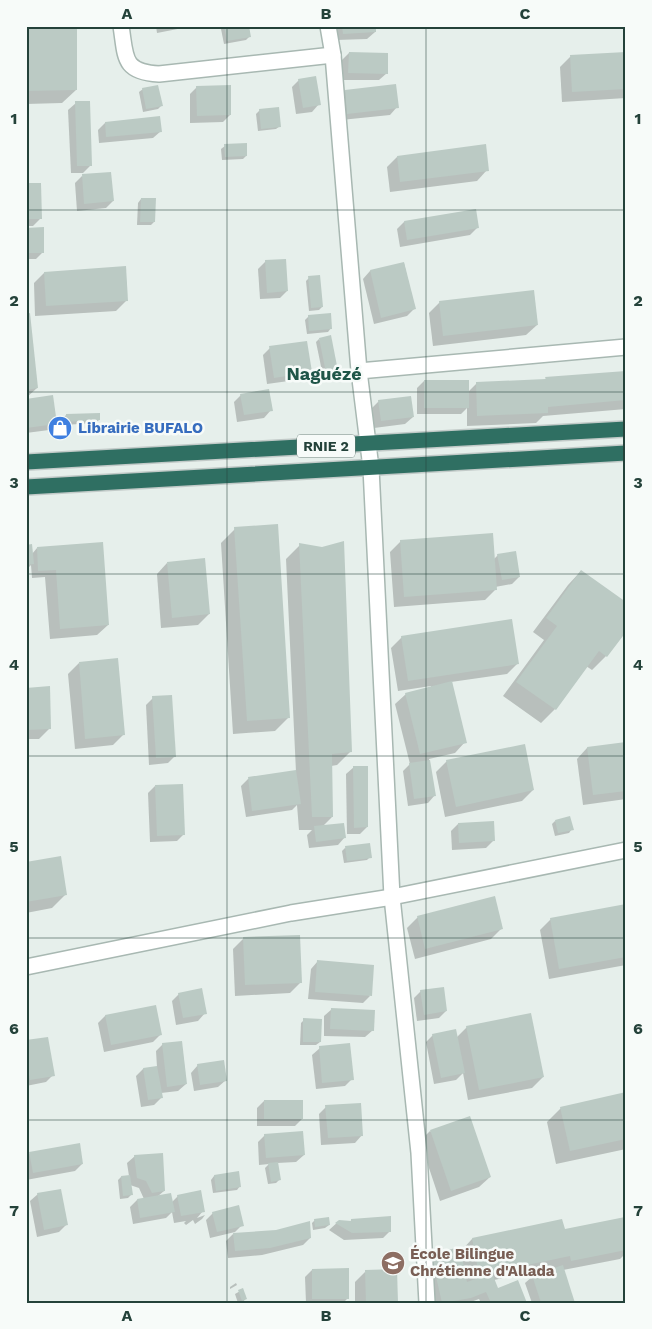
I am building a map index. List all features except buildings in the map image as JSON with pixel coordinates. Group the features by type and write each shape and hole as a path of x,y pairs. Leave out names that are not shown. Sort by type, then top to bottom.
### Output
{"highway":[{"name":"RNIE 2","path":"26,462 626,429"},
{"name":"RNIE 2","path":"26,487 626,453"}],"street":[{"path":"121,26 126,60 135,69 146,73 159,74 333,55"},
{"path":"328,26 333,55 359,371 371,468 392,897 419,1153 427,1303"},
{"path":"359,371 626,347"},
{"path":"26,967 291,913 392,897 626,850"}],"place":[{"name":"Librairie BUFALO","path":"60,428"},
{"name":"École Bilingue Chrétienne d'Allada","path":"393,1263"}],"district":[{"name":"Naguézé","path":"324,374"}]}
